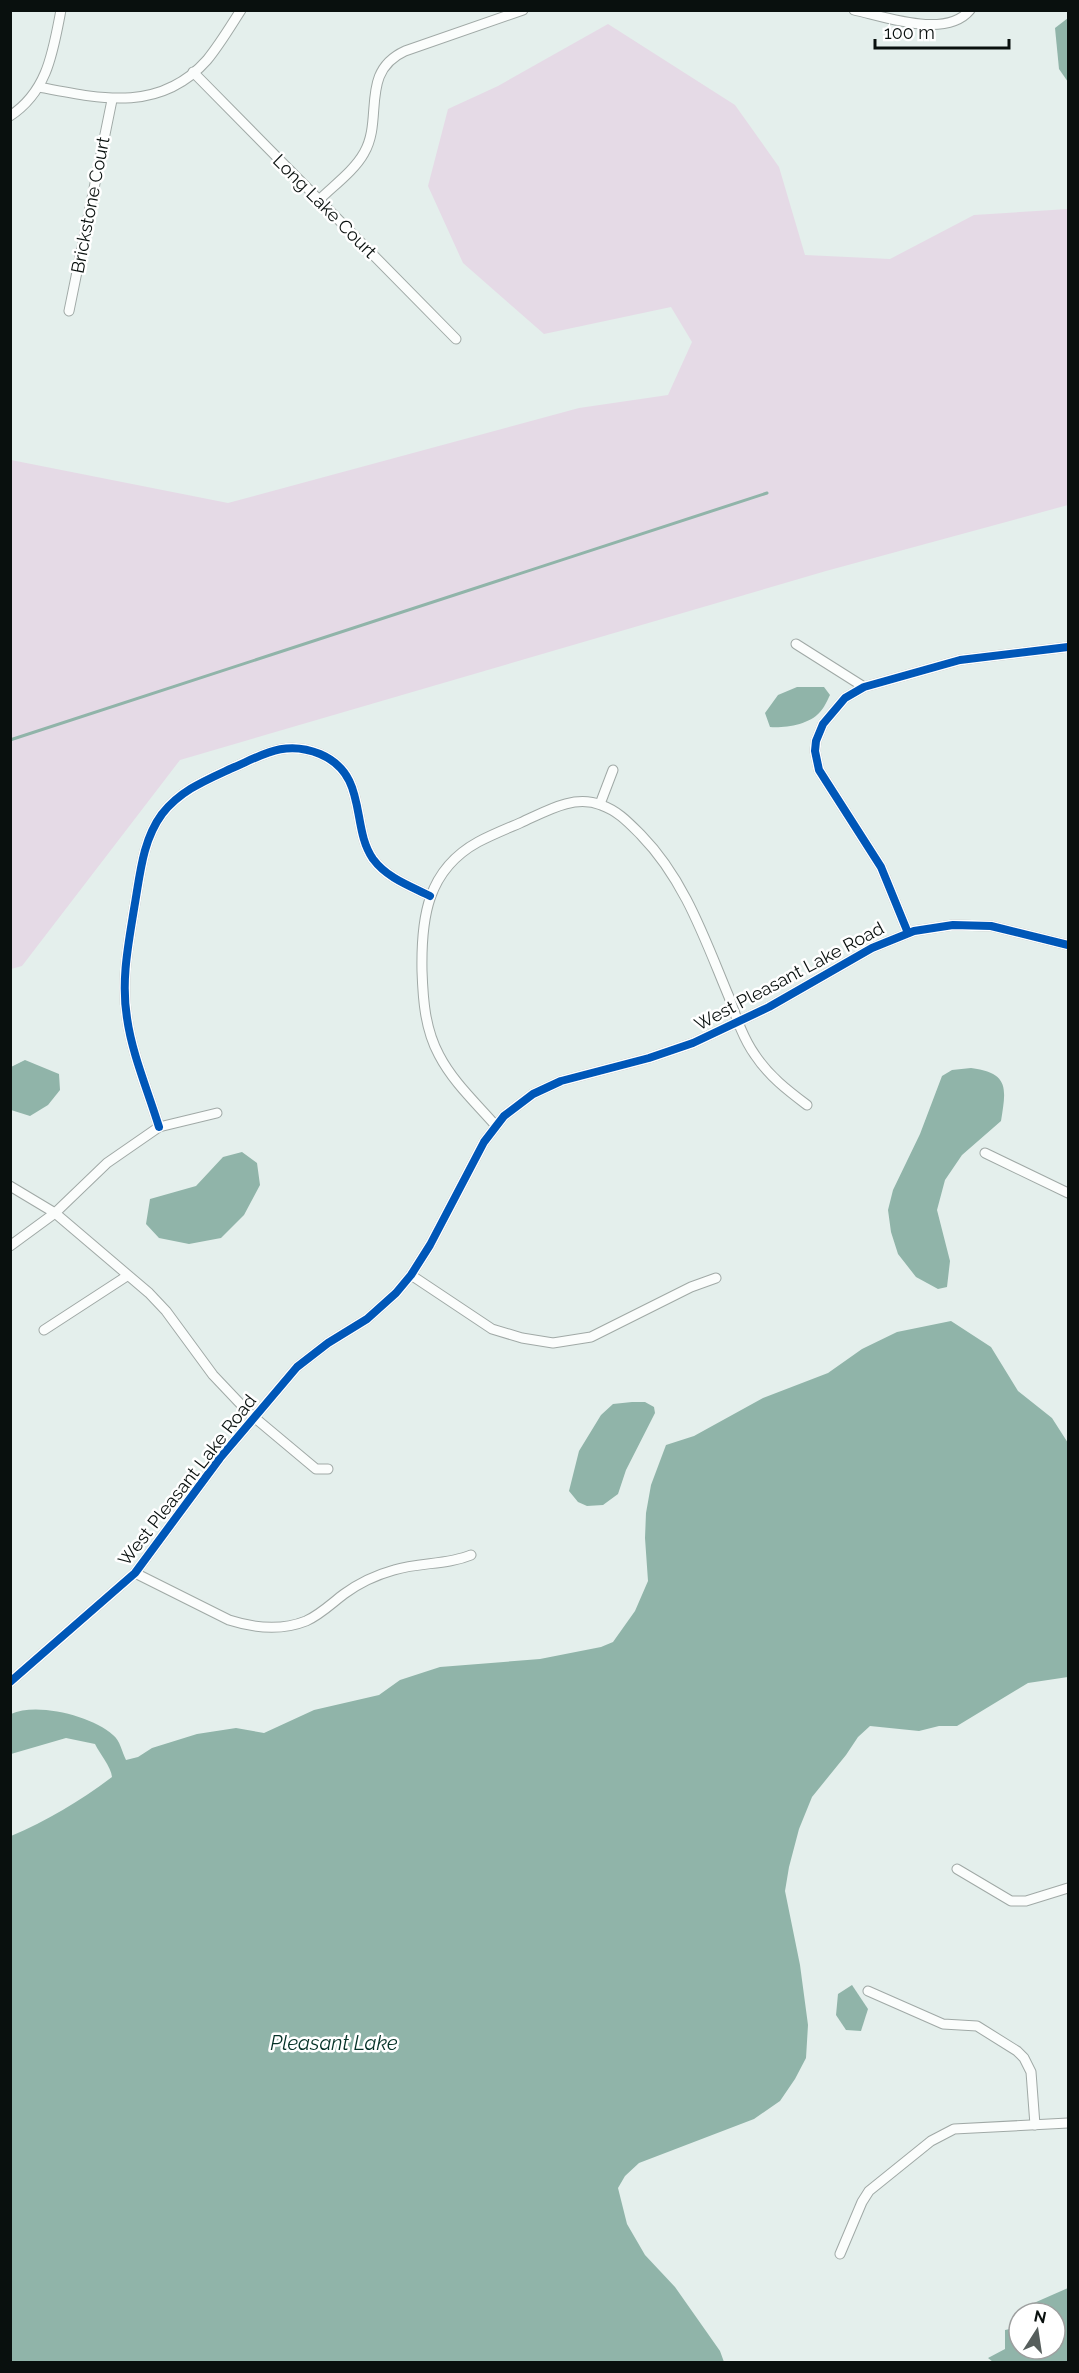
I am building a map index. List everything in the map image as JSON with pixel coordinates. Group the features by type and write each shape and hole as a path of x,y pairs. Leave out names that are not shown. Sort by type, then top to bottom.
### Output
{"street":[{"path":"10,116 26,103 39,87 52,58 61,10"},
{"path":"39,87 112,100 157,93 171,87 193,72 218,45 241,10"},
{"path":"319,200 363,154 369,138 378,77 389,61 405,51 522,10"},
{"path":"854,10 930,26 949,25 958,21 970,10"},
{"name":"Long Lake Court","path":"193,72 456,339"},
{"name":"Brickstone Court","path":"69,311 112,100"},
{"path":"796,644 864,687"},
{"path":"908,933 881,867 824,778 816,760 816,741 823,724 845,698 864,687 960,660 1068,647"},
{"path":"159,1127 127,1021 124,978 147,843 161,816 182,794 199,783 282,747 309,750 321,754 342,770 349,781 358,804 367,847 379,866 394,878 430,896"},
{"path":"600,804 613,770"},
{"path":"496,1126 450,1073 439,1055 426,1018 423,999 423,922 430,896 446,869 457,857 479,841 567,804 582,801 600,804 624,818 660,856 675,878 700,927 739,1022 762,1066 783,1088 807,1105"},
{"name":"West Pleasant Lake Road","path":"10,1682 135,1573 220,1458 297,1367 320,1348 367,1319 396,1293 411,1275 430,1245 484,1142 517,1105 547,1087 572,1078 663,1054 693,1043 739,1022 872,948 908,933 953,925 991,926 1068,945"},
{"path":"10,1246 55,1213 107,1163 159,1127 217,1113"},
{"path":"985,1153 1068,1193"},
{"path":"10,1186 55,1213 126,1276 149,1293 166,1311 213,1375 254,1417 316,1468 328,1469"},
{"path":"411,1275 492,1329 522,1338 553,1343 591,1337 691,1287 716,1278"},
{"path":"44,1330 126,1276"},
{"path":"135,1573 228,1620 245,1625 276,1627 306,1621 347,1592 376,1576 413,1566 458,1561 471,1555"},
{"path":"957,1869 1011,1901 1026,1901 1068,1888"},
{"path":"868,1991 943,2024 977,2026 1017,2051 1029,2064 1031,2072 1035,2125"},
{"path":"840,2254 869,2191 931,2140 966,2127 1068,2123"}],"shaded area":[{"path":"608,24 735,105 779,167 805,255 890,259 974,215 1068,209 1068,505 826,571 180,760 22,966 11,969 11,460 228,503 579,408 668,395 692,342 671,307 544,334 463,263 428,186 448,109 498,86"}],"water":[{"path":"1068,18 1068,82 1059,69 1055,28"},
{"path":"797,687 824,687 830,695 821,710 810,720 790,726 770,727 765,713 778,695"},
{"path":"25,1060 59,1074 60,1090 48,1105 30,1116 11,1110 11,1067"},
{"path":"971,1068 984,1070 999,1079 1004,1091 1003,1110 1001,1121 962,1155 945,1180 937,1210 950,1261 947,1287 938,1289 916,1277 898,1254 891,1232 888,1210 893,1190 920,1134 942,1076 952,1070"},
{"path":"242,1152 257,1163 260,1185 244,1215 221,1238 189,1244 159,1238 146,1224 150,1199 196,1186 223,1157"},
{"name":"Pleasant Lake","path":"951,1321 991,1347 1018,1391 1052,1418 1068,1443 1068,1677 1028,1683 957,1726 939,1726 919,1731 870,1726 858,1737 812,1797 799,1829 785,1891 800,1965 808,2025 806,2058 780,2101 754,2119 639,2163 625,2176 618,2188 627,2224 645,2255 675,2287 720,2351 724,2362 11,2362 11,1836 63,1810 112,1777 108,1765 95,1744 66,1738 11,1754 11,1714 22,1711 49,1710 92,1722 115,1737 126,1760 138,1757 152,1748 197,1734 236,1728 264,1733 314,1710 379,1695 400,1680 440,1667 540,1659 601,1647 613,1642 635,1611 648,1581 646,1513 651,1485 666,1445 694,1436 763,1398 828,1373 862,1349 897,1332"},
{"path":"645,1402 654,1407 655,1413 626,1470 618,1494 603,1505 587,1506 578,1502 569,1491 579,1451 601,1415 613,1404"},
{"path":"852,1985 868,2009 861,2031 846,2030 836,2015 838,1994"},
{"path":"1068,2288 1068,2362 993,2362 988,2358 1005,2349 1005,2330 1007,2330 1007,2361 1067,2361 1067,2301 1038,2301"}],"waterway":[{"path":"10,740 767,493"}],"cycle path":[{"path":"908,933 881,867 819,770 815,751 816,741 823,724 845,698 864,687 960,660 1068,647"},
{"path":"159,1127 129,1032 125,1004 125,977 140,872 146,847 155,824 177,799 193,787 273,751 295,748 320,754 335,763 346,775 356,802 366,846 373,859 392,876 430,896"},
{"path":"10,1682 135,1573 220,1458 297,1367 328,1343 367,1319 396,1293 411,1275 430,1245 484,1142 504,1116 533,1094 561,1081 649,1058 693,1043 769,1007 872,948 914,931 953,925 991,926 1068,945"}]}
